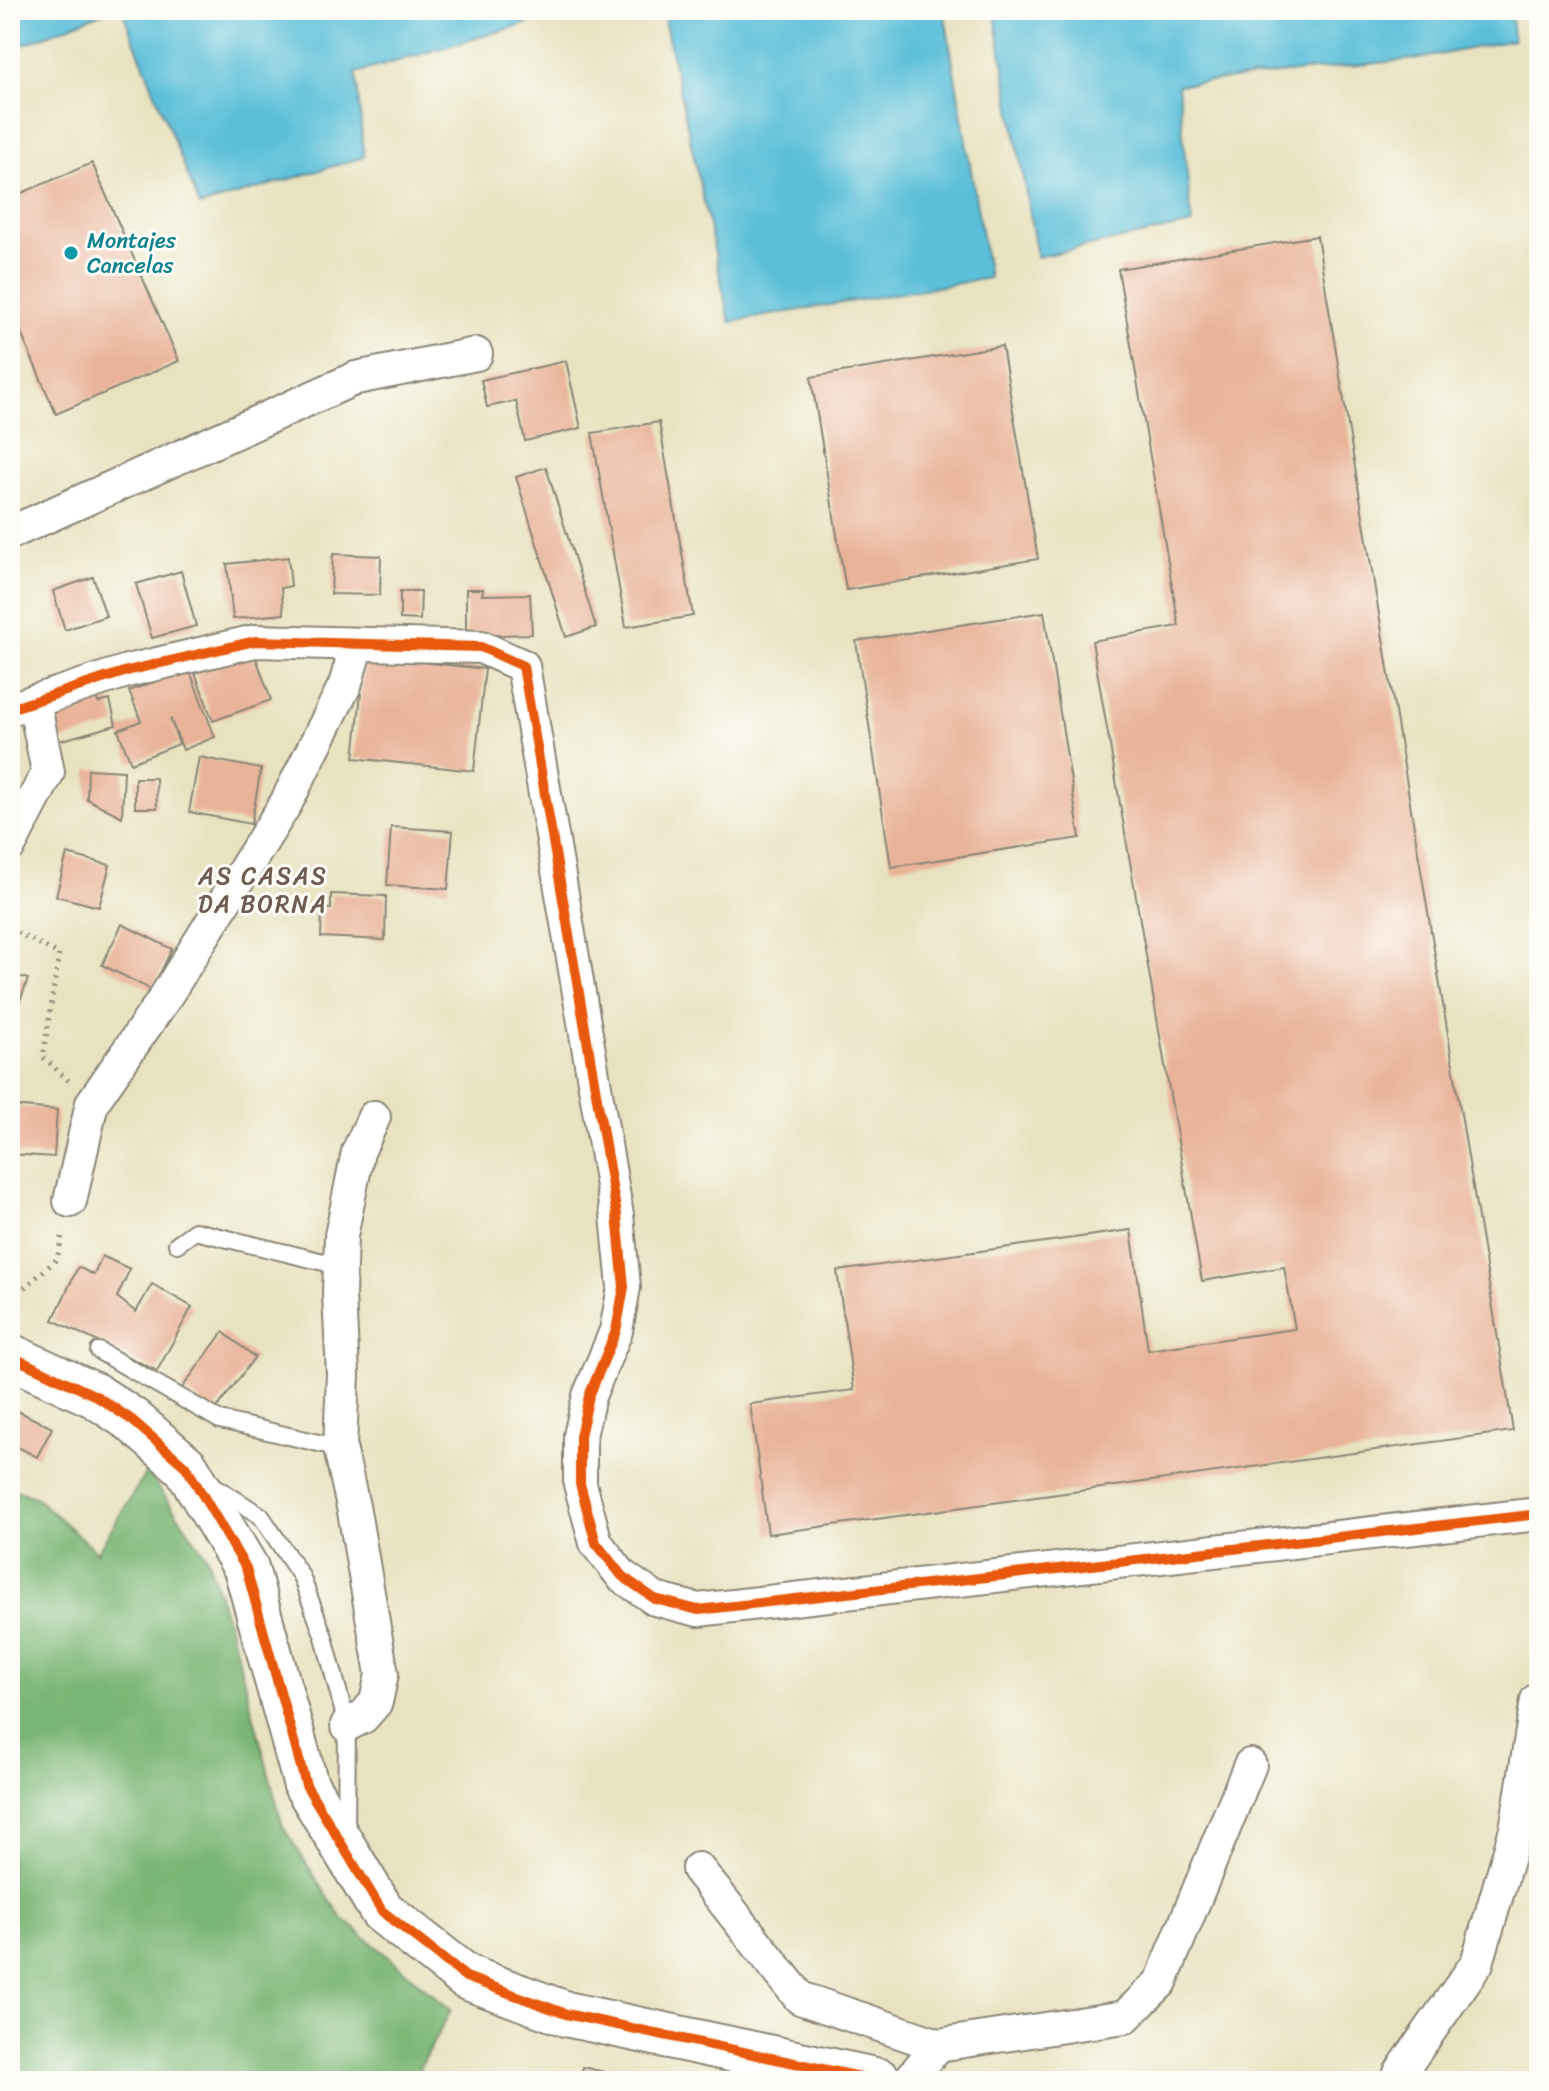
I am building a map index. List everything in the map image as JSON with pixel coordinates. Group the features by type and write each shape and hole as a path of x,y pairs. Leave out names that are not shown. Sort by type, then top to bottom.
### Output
{"main road":[{"path":"10,1356 96,1396 132,1420 186,1467 246,1568 306,1785 382,1911 466,1977 566,2014 879,2081"}],"street":[{"path":"10,533 356,378 476,354"},
{"path":"10,845 48,772 22,705 127,671 255,641 481,647 523,666 617,1215 624,1287 616,1331 589,1396 580,1436 580,1484 596,1543 622,1576 655,1599 698,1610 1539,1514"},
{"path":"70,1201 92,1103 164,999 286,803 345,685 357,644"},
{"path":"347,1725 363,1717 376,1702 382,1674 340,1448 343,1374 341,1236 358,1152 374,1117"},
{"path":"1398,2081 1400,2073 1477,1963 1516,1829 1537,1700"},
{"path":"698,1869 800,1998 938,2045 1125,2017 1161,1982 1250,1765"},
{"path":"909,2081 938,2045"}],"lane":[{"path":"177,1244 195,1231 340,1266"},
{"path":"99,1351 220,1420 340,1448"},
{"path":"186,1467 261,1516 301,1576 324,1637 347,1725 346,1852"}],"path":[{"path":"10,929 59,954 43,1057 92,1103"},
{"path":"10,1288 21,1291 57,1259 70,1201"}],"green space":[{"path":"147,1471 207,1557 235,1646 283,1827 341,1917 451,2010 412,2081 10,2081 10,1488 35,1497 97,1552"}],"water":[{"path":"10,10 109,10 10,50"},
{"path":"122,10 573,10 356,73 364,157 200,206"},
{"path":"662,10 944,10 989,278 730,322"},
{"path":"994,10 1511,10 1513,40 1423,58 1178,85 1192,224 1037,257"}],"building":[{"name":"Montajes Cancelas","path":"92,163 179,361 56,414 10,308 10,198"},
{"path":"1317,236 1513,1431 768,1534 750,1404 854,1390 837,1271 1131,1230 1148,1350 1295,1329 1284,1267 1202,1281 1092,641 1179,626 1118,269"},
{"path":"1002,346 1038,559 846,590 811,377"},
{"path":"566,361 581,428 525,441 516,401 487,407 481,380"},
{"path":"659,422 693,616 626,627 592,433"},
{"path":"546,467 596,627 566,637 516,477"},
{"path":"333,554 381,556 380,595 331,594"},
{"path":"288,557 291,586 281,588 284,614 233,619 227,564"},
{"path":"181,571 196,626 152,638 136,584"},
{"path":"93,577 106,616 65,630 53,591"},
{"path":"466,589 483,589 482,595 530,594 532,634 466,636"},
{"path":"400,591 421,591 420,620 400,619"},
{"path":"1044,612 1080,838 891,867 856,641"},
{"path":"253,649 271,700 213,721 194,670"},
{"path":"365,656 485,669 474,771 354,758"},
{"path":"189,669 215,737 183,750 170,718 179,744 131,763 118,730 141,721 129,691"},
{"path":"94,690 98,703 110,700 116,725 55,742 44,704"},
{"path":"199,757 261,769 251,824 189,812"},
{"path":"88,769 124,771 122,817 87,799"},
{"path":"135,778 156,778 157,808 135,808"},
{"path":"391,827 453,831 448,889 387,885"},
{"path":"67,854 110,865 99,907 56,896"},
{"path":"331,894 386,896 385,940 321,937 322,908 331,909"},
{"path":"122,924 172,949 152,990 102,965"},
{"path":"10,973 28,979 10,1028"},
{"path":"10,1106 57,1110 54,1157 10,1154"},
{"path":"102,1256 130,1269 117,1297 136,1312 152,1284 192,1307 157,1371 53,1320 78,1267 94,1275"},
{"path":"223,1332 255,1357 214,1412 182,1388"},
{"path":"10,1407 52,1428 37,1457 10,1443"},
{"path":"583,2067 604,2072 602,2081 580,2081"}],"cycle path":[{"path":"10,709 127,671 255,641 481,647 523,666 617,1215 624,1287 616,1331 589,1396 580,1436 580,1484 596,1543 622,1576 655,1599 698,1610 1539,1514"},
{"path":"10,1356 96,1396 132,1420 186,1467 246,1568 306,1785 382,1911 466,1977 566,2014 879,2081"}],"place":[{"name":"Montajes Cancelas","path":"71,253"}],"district":[{"name":"AS CASAS DA BORNA","path":"263,890"}]}
